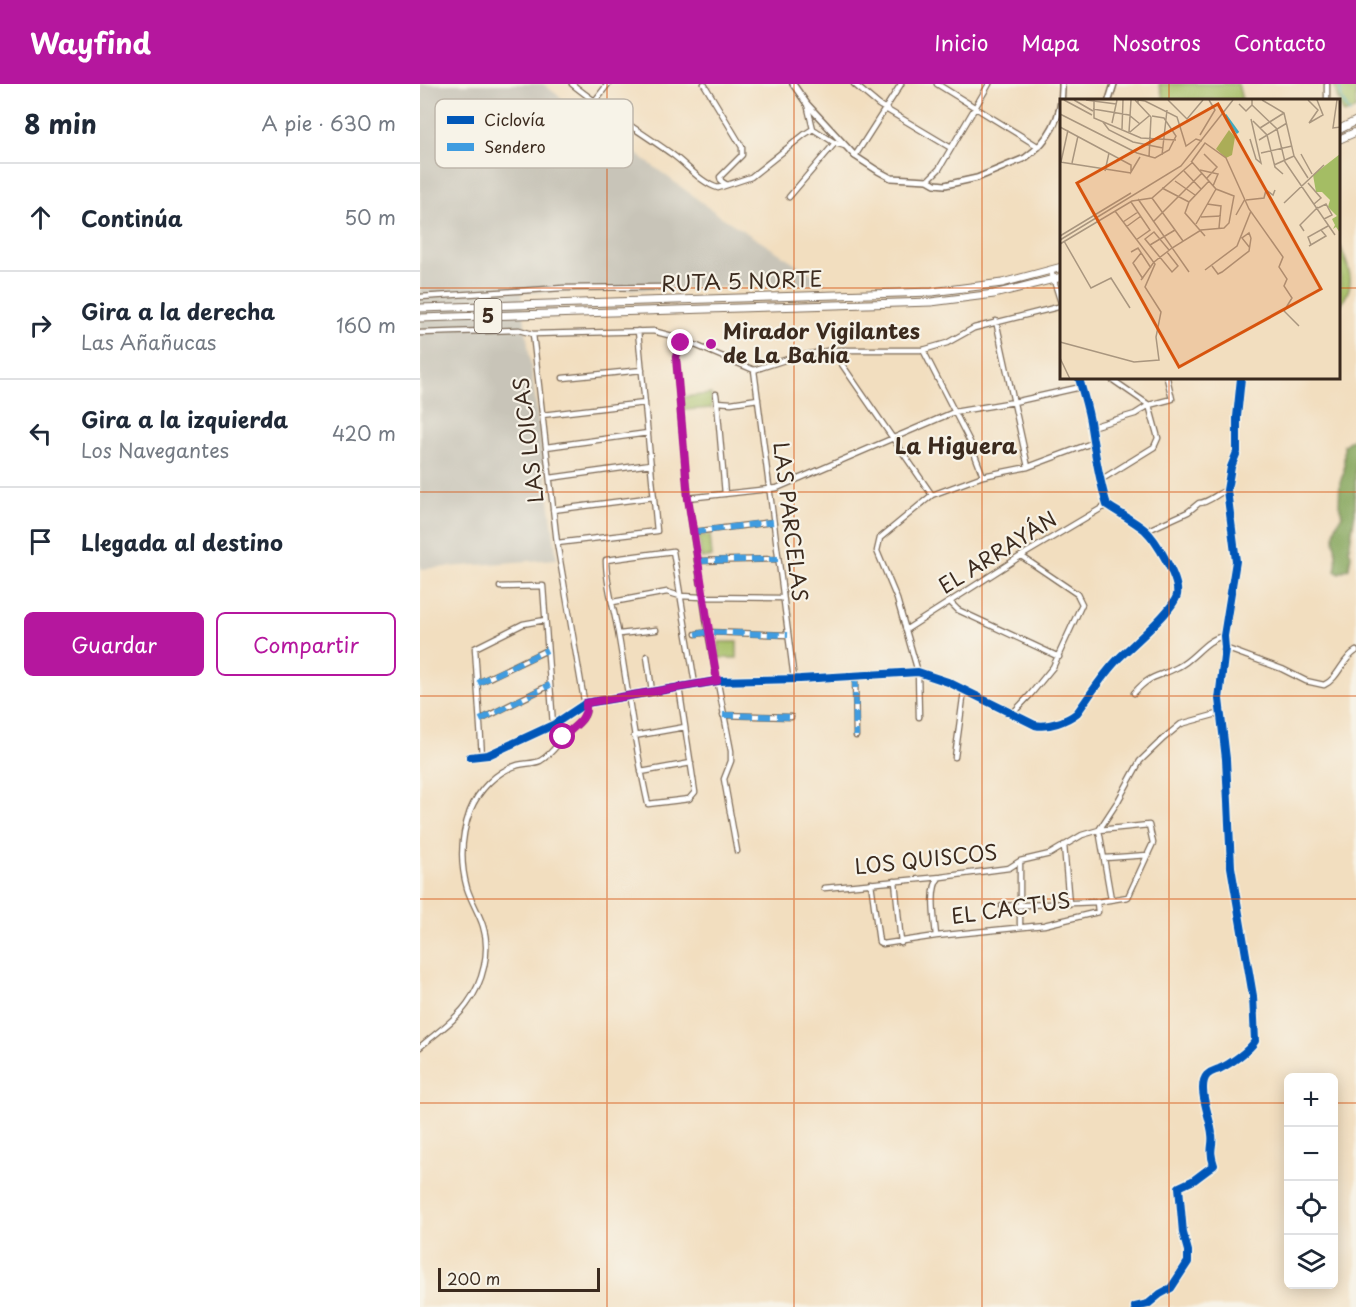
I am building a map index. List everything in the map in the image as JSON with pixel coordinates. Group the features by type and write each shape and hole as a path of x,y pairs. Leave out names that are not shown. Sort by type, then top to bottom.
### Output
{"highway":[{"path":"1341,129 1356,122"},
{"path":"1341,139 1356,132"},
{"name":"RUTA 5 NORTE","path":"420,308 912,293 985,286 1060,268"},
{"name":"RUTA 5 NORTE","path":"420,318 931,302 994,294 1058,278"}],"street":[{"path":"572,84 590,99"},
{"path":"596,99 608,84"},
{"path":"704,84 742,147 742,155 720,177 721,181 727,185"},
{"path":"793,84 807,104 855,156 891,178 928,180 939,185 977,178 1025,158 1039,147 1056,122 1060,109"},
{"path":"854,84 885,109 951,148"},
{"path":"855,156 901,84"},
{"path":"937,84 1039,147"},
{"path":"928,180 937,172 989,84"},
{"path":"1061,99 1062,84"},
{"path":"1109,99 1114,84"},
{"path":"807,104 813,129 835,143 846,146"},
{"path":"633,127 715,187 752,177 813,129"},
{"path":"789,197 835,143"},
{"path":"1052,271 1058,278"},
{"path":"420,297 563,288 663,287"},
{"path":"420,333 519,330 533,334 661,332 754,370 794,357 832,350 923,350 947,343 974,328 996,321 1060,306"},
{"path":"996,321 1028,466"},
{"path":"557,543 657,531 638,331"},
{"name":"LAS LOICAS","path":"533,334 557,543 586,703"},
{"path":"683,340 676,357 688,498 708,632 732,754 724,779 737,851"},
{"path":"832,350 932,495"},
{"path":"923,350 970,442 983,476"},
{"path":"563,378 642,370"},
{"name":"LAS PARCELAS","path":"754,370 794,679"},
{"path":"470,758 482,756 553,725 586,703 717,681 918,672 939,679 1041,727 1074,716 1118,659 1142,638 1175,601 1178,590 1176,580 1165,559 1146,531 1107,505 1099,481 1091,427 1079,380"},
{"path":"1099,481 1155,445 1158,435 1149,405 1113,380"},
{"path":"1091,427 1136,414 1149,405 1172,399 1167,380"},
{"path":"1135,1307 1148,1304 1171,1288 1188,1262 1179,1187 1194,1180 1214,1165 1210,1149 1213,1135 1202,1087 1204,1077 1252,1047 1255,1041 1253,996 1231,867 1232,855 1219,699 1225,648 1224,636 1236,561 1227,490 1231,467 1237,452 1237,417 1241,380"},
{"path":"688,498 777,488 954,412 1081,387"},
{"path":"716,394 725,494"},
{"path":"717,402 731,403 758,399"},
{"path":"542,415 645,404"},
{"path":"546,447 648,433"},
{"path":"920,717 918,672 897,599 882,567 877,548 880,538 932,495 983,476 1028,466 1092,443"},
{"path":"550,478 651,464"},
{"path":"1146,531 1188,512 1199,503 1206,503 1227,490"},
{"path":"554,510 654,497"},
{"name":"EL ARRAYÁN","path":"907,629 951,603 1021,556 1107,505"},
{"path":"693,532 773,522"},
{"path":"679,687 695,792 689,799 648,804 627,696 619,634 606,576 606,560 673,551 695,684"},
{"path":"1012,714 1039,686 1059,657 1081,609 1082,601 1077,594 1021,556"},
{"path":"697,561 778,559"},
{"path":"500,587 543,586 553,725"},
{"path":"613,602 668,592 680,596 783,598"},
{"path":"951,603 958,610 1059,657"},
{"path":"482,756 475,648 523,624 545,620"},
{"path":"619,634 656,630"},
{"path":"696,634 708,632 788,635"},
{"path":"1134,693 1154,676 1179,667 1215,637 1224,636"},
{"path":"1225,648 1282,669 1306,681 1324,685 1335,677 1351,654 1356,651"},
{"path":"478,683 547,650"},
{"path":"647,656 652,691"},
{"path":"855,676 856,736"},
{"path":"480,720 550,685"},
{"path":"955,757 964,691"},
{"path":"420,1047 466,1006 478,985 483,969 486,944 483,926 467,888 462,858 465,830 474,803 483,789 505,771 519,765 539,761 552,752 563,737 585,717 586,703"},
{"path":"1111,899 1100,830 1145,754 1181,724 1221,713"},
{"path":"723,715 791,717"},
{"path":"634,736 685,728"},
{"path":"641,771 691,762"},
{"name":"LOS QUISCOS","path":"824,888 1009,868 1020,861 1050,854 1082,835 1100,830 1149,825 1153,843 1148,855"},
{"path":"1064,846 1068,904"},
{"path":"1105,858 1148,855"},
{"name":"EL CACTUS","path":"870,883 879,942 883,945 936,936 1044,925 1098,912 1097,902 1128,897 1148,855"},
{"path":"1020,861 1020,927"},
{"path":"936,936 934,884 941,877"},
{"path":"895,880 901,943"},
{"path":"1002,906 1097,902"}],"shaded area":[{"path":"420,84 543,84 563,99 435,99 435,168 633,168 633,151 720,216 828,284 521,293 557,559 420,569"}],"green space":[{"path":"1159,84 1238,84 1242,99 1164,99"},
{"path":"1334,84 1356,84 1356,109 1344,114 1341,99 1338,99"},
{"path":"1341,248 1350,278 1345,298 1341,304"},
{"path":"711,394 712,408 684,410 683,397"},
{"path":"1356,436 1355,513 1349,549 1351,555 1349,568 1339,573 1335,570 1337,560 1334,534 1342,515 1339,504 1340,482 1344,472 1344,445"},
{"path":"710,535 712,557 701,558 699,536"},
{"path":"719,642 737,642 737,658 719,658"}],"waterway":[{"path":"1339,84 1342,100 1350,113"}],"marked path":[{"path":"693,532 773,522"},
{"path":"697,561 778,559"},
{"path":"696,634 708,632 788,635"},
{"path":"478,683 547,650"},
{"path":"855,676 856,736"},
{"path":"480,720 550,685"},
{"path":"723,715 791,717"}],"cycle path":[{"path":"470,757 488,755 553,725 586,703 717,681 918,672 948,682 1035,725 1051,725 1073,716 1113,664 1160,619 1177,595 1171,570 1150,535 1136,523 1107,505 1080,380"},
{"path":"1135,1307 1148,1304 1171,1288 1188,1262 1179,1187 1194,1180 1214,1165 1211,1155 1211,1128 1203,1095 1204,1080 1210,1073 1239,1057 1255,1041 1253,996 1231,867 1226,759 1219,699 1225,648 1224,636 1236,561 1227,490 1231,467 1237,452 1237,417 1241,380"}],"place":[{"name":"Mirador Vigilantes de La Bahía","path":"711,344"}],"district":[{"name":"La Higuera","path":"956,446"}],"route":[{"path":"563,737 583,720 586,703 717,681 688,498 676,357 681,343"}]}
